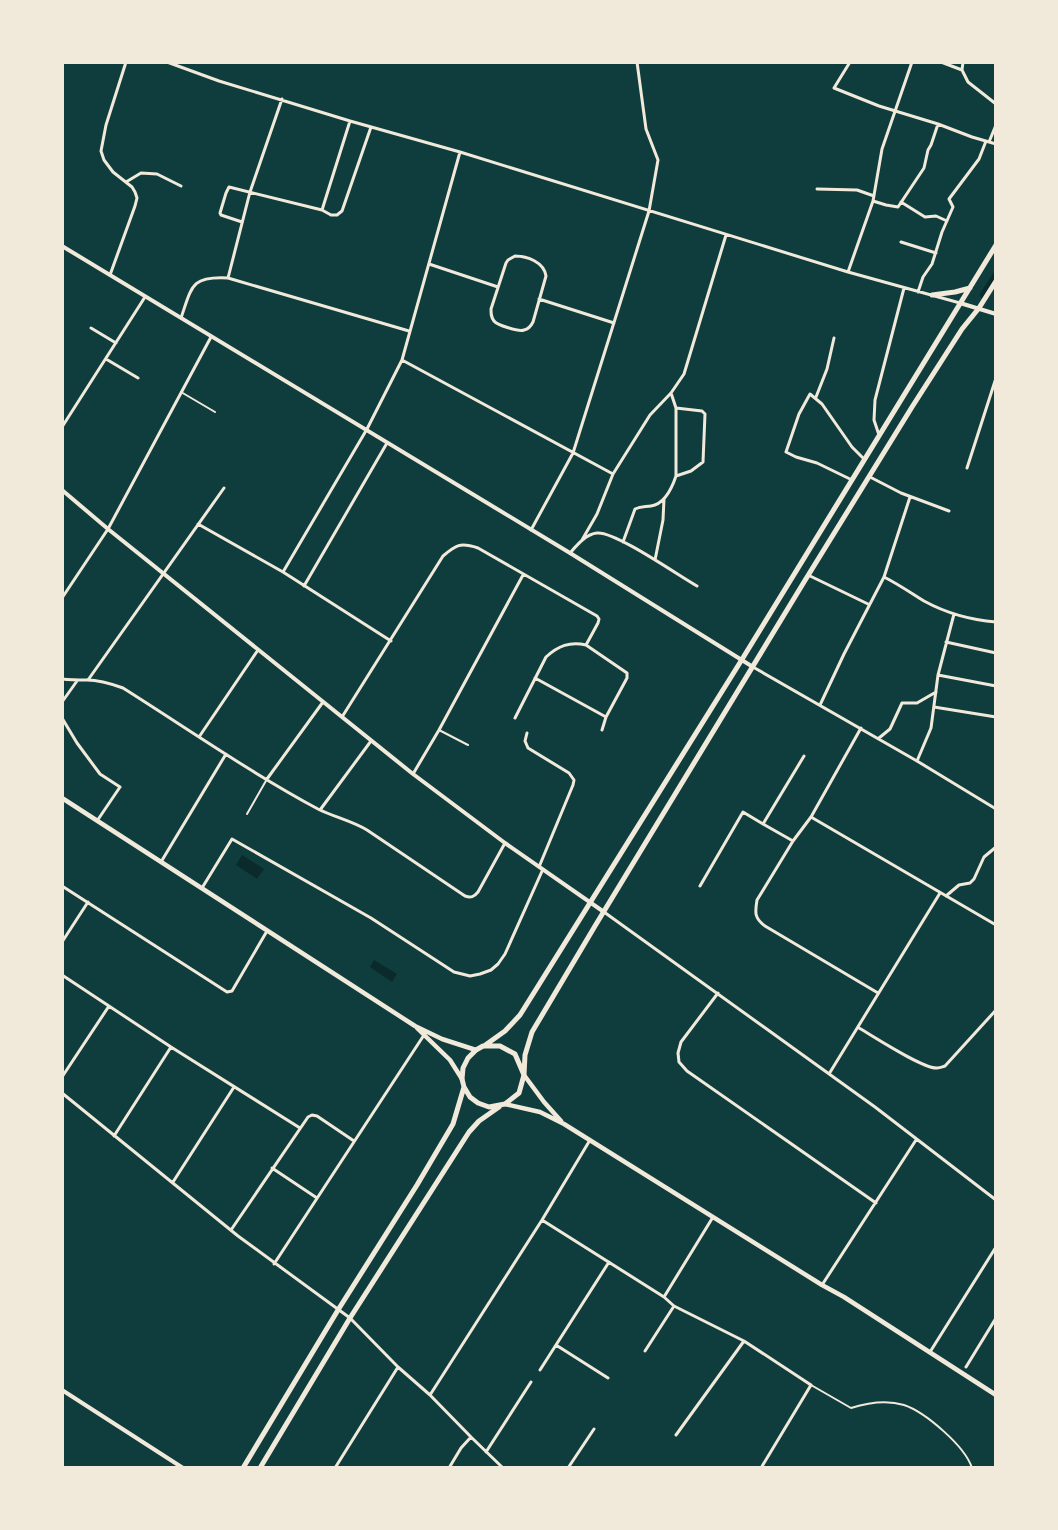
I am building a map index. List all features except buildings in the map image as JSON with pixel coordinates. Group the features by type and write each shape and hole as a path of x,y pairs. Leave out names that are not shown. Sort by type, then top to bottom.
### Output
{"main road":[{"path":"462,1079 463,1068 468,1058 517,1020 853,480 996,245"},
{"path":"260,1468 350,1318 469,1132 479,1121 519,1093 524,1075 524,1055 532,1032 808,576 962,329 996,281"},
{"path":"932,296 970,288"},
{"path":"62,798 415,1026 450,1060 462,1079 464,1087 478,1103 489,1107 502,1105 540,1112 564,1124 844,1297 996,1395"},
{"path":"424,1033 476,1050"},
{"path":"483,1046 500,1046 515,1054 524,1075 544,1102 564,1124"},
{"path":"244,1468 338,1310 448,1132 455,1118 464,1087"}],"street":[{"path":"110,275 135,206 136,198 135,192 113,172 104,160 101,152 106,125 126,62"},
{"path":"167,62 219,81 350,121 460,152 848,272 996,314"},
{"path":"530,530 573,453 648,210 658,160 646,129 637,62"},
{"path":"850,62 834,88 879,106 996,144"},
{"path":"848,272 873,201 882,149 912,62"},
{"path":"941,62 962,70"},
{"path":"963,62 962,70 968,82 996,104"},
{"path":"228,278 250,192 282,100"},
{"path":"322,210 350,121"},
{"path":"873,201 897,208 924,168 928,150 938,124"},
{"path":"918,292 923,277 932,264 953,207 949,200 978,159 996,124"},
{"path":"242,222 223,217 220,213 229,187 322,210 331,215 337,215 342,211 371,127"},
{"path":"283,572 366,430 402,360 460,152"},
{"path":"126,182 141,173 156,174 181,186"},
{"path":"818,189 857,190 874,196"},
{"path":"901,202 925,216 936,216 947,221"},
{"path":"570,553 582,540 597,514 613,474 650,415 672,393 684,374 726,235"},
{"path":"900,242 936,252"},
{"path":"62,246 570,553 753,668 918,761 996,810"},
{"path":"519,256 541,264 546,271 539,299 533,322 528,328 521,331 498,324 492,318 490,309 506,263 511,258 519,256"},
{"path":"429,264 498,287"},
{"path":"181,318 190,291 194,285 205,278 228,278 409,332"},
{"path":"880,436 874,420 875,400 904,288"},
{"path":"62,427 145,296"},
{"path":"539,299 614,323"},
{"path":"92,328 116,343"},
{"path":"62,598 108,529 211,337"},
{"path":"816,397 826,374 834,338"},
{"path":"106,359 138,378"},
{"path":"402,360 613,474"},
{"path":"967,468 996,378"},
{"path":"654,560 662,528 664,499 676,476 676,408 672,393"},
{"path":"853,480 818,463 786,452 799,414 810,394 816,397 822,404 852,447 865,460"},
{"path":"676,408 702,411 705,414 703,462 691,471 676,476"},
{"path":"304,586 387,443"},
{"path":"870,477 910,497 949,511"},
{"path":"88,680 224,488"},
{"path":"62,490 163,574 413,774 505,843 718,993 875,1107 996,1200"},
{"path":"820,705 868,604 884,577 910,497"},
{"path":"623,542 635,509 640,506 652,506 664,499"},
{"path":"198,524 283,572 391,641"},
{"path":"582,540 597,533 607,534 697,586"},
{"path":"342,718 443,556 459,544 478,548 597,616 599,619 598,623 586,645"},
{"path":"413,774 523,575"},
{"path":"808,576 868,604"},
{"path":"884,577 907,589 924,601 954,614 996,622"},
{"path":"918,761 931,728 938,675 954,614"},
{"path":"946,642 996,653"},
{"path":"515,718 546,657 562,646 578,643 586,645 627,672 627,678 606,717 602,730"},
{"path":"199,737 258,649"},
{"path":"938,675 996,686"},
{"path":"535,678 606,717"},
{"path":"62,679 110,683 123,688 226,754 320,810 355,823 367,830 461,894 470,897 478,892 505,843"},
{"path":"62,702 77,681"},
{"path":"878,738 890,729 902,703 917,703 936,692"},
{"path":"267,779 323,702"},
{"path":"934,707 996,717"},
{"path":"62,718 76,743 100,774 120,786 97,821"},
{"path":"860,728 811,817 793,841 757,900 756,910 758,921 765,926 878,993"},
{"path":"202,888 232,838 371,918 454,972 470,976 491,970 505,954 541,868 574,780 569,773 528,748 525,740 526,733"},
{"path":"320,810 371,741"},
{"path":"161,862 226,754"},
{"path":"763,824 804,756"},
{"path":"700,886 743,812 793,841"},
{"path":"811,817 996,925"},
{"path":"946,896 959,886 970,883 974,879 984,857 996,848"},
{"path":"62,886 227,992 232,991 267,931"},
{"path":"829,1074 940,893"},
{"path":"62,942 88,902"},
{"path":"62,975 171,1047 300,1128"},
{"path":"718,993 681,1042 678,1053 679,1062 687,1071 766,1128 876,1203"},
{"path":"62,1077 109,1006"},
{"path":"858,1028 919,1062 938,1068 945,1066 996,1010"},
{"path":"274,1264 424,1033"},
{"path":"114,1136 171,1047"},
{"path":"173,1182 234,1087"},
{"path":"62,1093 231,1231 350,1318 398,1367 430,1395 470,1438 503,1468"},
{"path":"231,1231 308,1117 312,1115 317,1116 354,1141"},
{"path":"430,1395 542,1220 590,1140"},
{"path":"822,1285 916,1140"},
{"path":"272,1168 317,1198"},
{"path":"664,1297 713,1217"},
{"path":"542,1220 664,1297 674,1306 744,1341 811,1385 761,1468"},
{"path":"929,1352 996,1247"},
{"path":"540,1370 609,1262"},
{"path":"645,1351 674,1306"},
{"path":"966,1367 996,1318"},
{"path":"676,1435 744,1341"},
{"path":"556,1345 608,1378"},
{"path":"335,1468 398,1367"},
{"path":"486,1452 531,1382"},
{"path":"62,1390 183,1468"},
{"path":"568,1468 594,1429"},
{"path":"449,1468 470,1438"}],"lane":[{"path":"181,392 215,412"},
{"path":"439,730 468,745"},
{"path":"247,814 267,779"},
{"path":"811,1385 851,1408 866,1404 904,1405 923,1415 950,1437 964,1452 972,1468"}],"water":[{"path":"242,855 264,869 257,879 236,865"},
{"path":"374,960 397,974 392,982 370,967"}],"waterway":[{"path":"984,295 996,276"}]}
